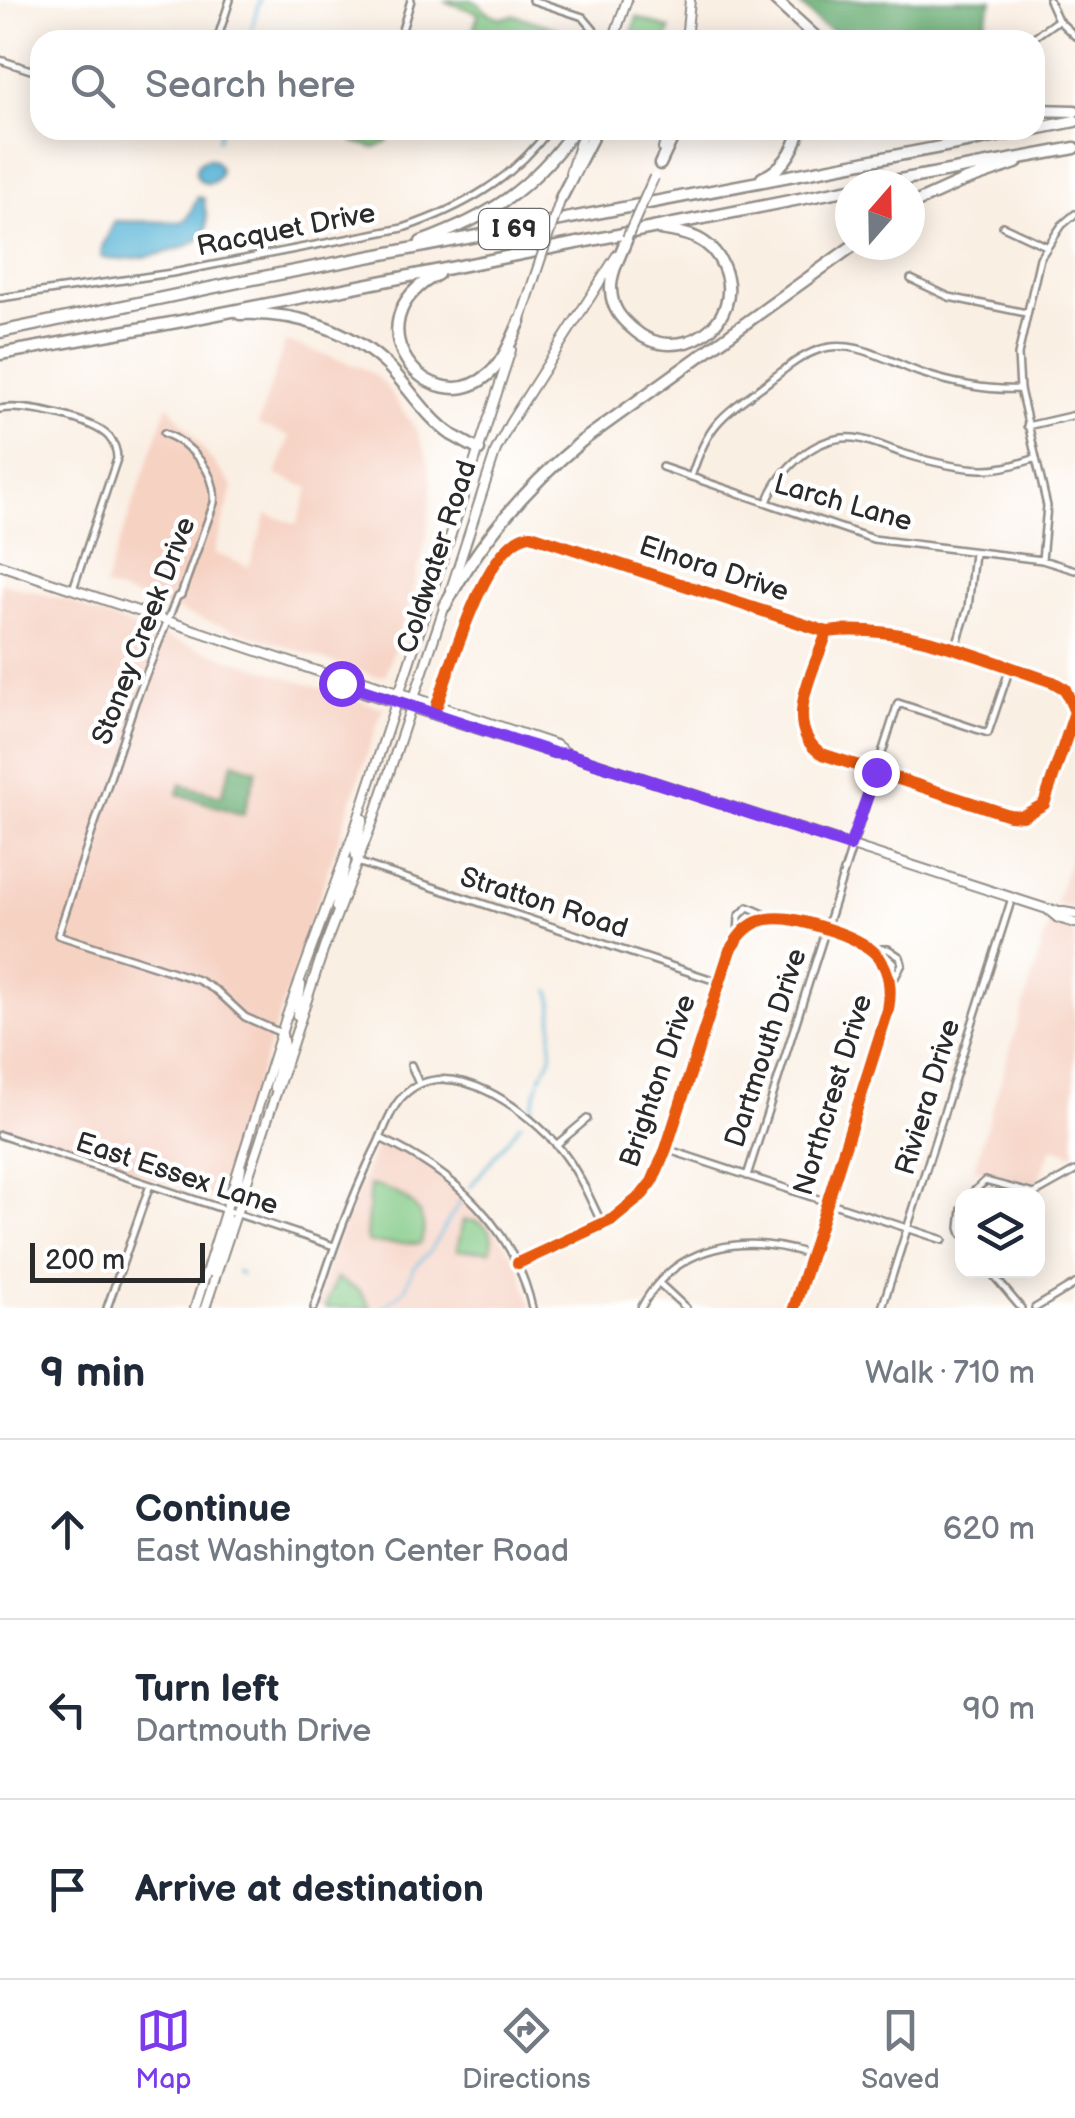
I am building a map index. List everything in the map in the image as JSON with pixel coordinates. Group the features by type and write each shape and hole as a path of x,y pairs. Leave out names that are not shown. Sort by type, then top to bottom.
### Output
{"highway":[{"path":"775,0 808,30"},
{"path":"1045,110 1075,111"},
{"name":"I 69","path":"1045,127 1075,120"},
{"path":"390,253 492,212 551,163 567,140"},
{"path":"561,198 591,140"},
{"path":"660,164 671,140"},
{"path":"744,185 771,174 785,161 797,140"},
{"name":"I 69","path":"0,332 980,140"},
{"path":"925,176 1075,148"},
{"path":"925,198 1036,156"},
{"name":"I 69","path":"0,354 835,192"},
{"path":"627,238 611,280 618,316 640,336 662,345 699,339 713,329 722,315 728,280 713,249 700,238 649,227"},
{"path":"445,606 497,523 542,474 835,259"},
{"path":"460,266 414,287 402,304 397,322 400,346 409,365 422,378 442,386 476,383 503,356 520,321"},
{"path":"210,315 294,317 329,328 387,366 442,426 479,450"}],"main road":[{"path":"616,30 626,0"},
{"path":"688,30 690,0"},
{"name":"Coldwater Road","path":"195,1308 298,981 362,808 581,140"},
{"path":"627,238 660,164 666,140"},
{"name":"Coldwater Road","path":"205,1308 496,450 510,422 614,264"},
{"path":"0,564 332,676 356,690 411,708 568,754 1047,909 1075,914"},
{"path":"332,676 359,679 399,692 556,745 568,754"},
{"path":"357,862 362,808"},
{"path":"338,912 344,858"},
{"path":"1047,909 1058,918 1075,923"},
{"path":"294,1038 301,987 298,981"},
{"path":"274,1098 284,1047 282,1034"},
{"path":"266,1082 270,1086 264,1113 267,1122"},
{"path":"236,1214 240,1164"},
{"path":"212,1286 214,1260 228,1222 225,1210"}],"street":[{"path":"220,30 230,0"},
{"path":"401,30 411,0"},
{"path":"532,0 583,17 592,24 592,30"},
{"path":"1049,0 1058,20 1075,36"},
{"path":"1044,30 1058,20"},
{"path":"0,60 30,70"},
{"name":"Racquet Drive","path":"0,298 172,273 403,228 434,218 491,187 523,162 541,140"},
{"path":"1042,560 1046,506 1020,390 1018,355 1036,271 1046,246 1075,214"},
{"path":"1003,226 1046,246"},
{"path":"912,279 949,296 1026,312"},
{"path":"691,477 711,428 727,412 817,350 852,347 940,379 1020,390"},
{"path":"0,408 26,407 92,427 106,434 116,448 116,460 73,589"},
{"path":"1027,426 1075,415"},
{"name":"Stoney Creek Drive","path":"164,433 183,442 215,487 214,503 135,702 58,935 198,980 245,1017 282,1034"},
{"path":"766,502 782,473 798,458 822,444 851,438 904,454 979,469 1004,468 1034,459"},
{"name":"Larch Lane","path":"662,467 873,540 1042,560 1075,570"},
{"name":"Elnora Drive","path":"438,706 472,607 508,546 520,535 531,535 828,632 902,633 1053,682 1072,699 1072,724 1049,795 1035,812 1009,815 876,772"},
{"path":"955,649 968,608 974,552"},
{"path":"828,632 801,710 803,735 822,754 876,772"},
{"name":"Dartmouth Drive","path":"747,1176 898,703 988,733 1010,668"},
{"name":"Stratton Road","path":"357,862 719,982"},
{"name":"Riviera Drive","path":"882,1308 1012,898"},
{"name":"Brighton Drive","path":"518,1263 602,1224 628,1208 652,1182 719,982 738,938 739,916 748,907 774,918 825,928"},
{"path":"738,938 751,925 774,918"},
{"path":"825,928 872,949 888,948 900,957 902,964 891,985"},
{"name":"Northcrest Drive","path":"794,1308 888,1010 891,985 872,949"},
{"path":"410,1065 419,1084"},
{"path":"314,1308 353,1192 403,1096 419,1084 460,1081 515,1107 556,1145 580,1180 602,1224"},
{"path":"556,1145 587,1119"},
{"name":"East Essex Lane","path":"4,1136 334,1246"},
{"path":"380,1138 442,1172 478,1204 518,1263 532,1308"},
{"path":"666,1149 942,1240"},
{"path":"1045,1188 1075,1171"},
{"path":"978,1188 985,1181 1011,1188"},
{"path":"107,1308 150,1184"},
{"path":"641,1308 659,1282 684,1261 708,1249 738,1242 767,1243 811,1254"},
{"path":"995,1278 1021,1308"},
{"path":"659,1282 686,1308"},
{"path":"1035,1308 1075,1284"}],"shaded area":[{"path":"285,341 363,368 382,381 416,429 427,456 432,485 427,536 385,675 374,676 104,587 168,404 233,487 214,553 249,567 267,514 297,524 309,488 276,475 290,436 258,425"},
{"path":"0,582 70,601 97,614 383,708 217,1199 0,1126"},
{"path":"1075,842 1075,909 1055,904"},
{"path":"1050,919 1075,926 1075,1154 1052,1148 1035,1187 974,1168"},
{"path":"380,1138 442,1171 478,1205 518,1263 532,1308 314,1308 334,1246"}],"green space":[{"path":"471,0 501,18 515,15 561,30 473,30 479,13 444,1"},
{"path":"796,0 992,0 982,30 832,30 821,25"},
{"path":"637,17 670,29 670,30 633,30"},
{"path":"353,140 388,140 375,148"},
{"path":"233,762 257,770 243,815 178,794 181,784 221,796"},
{"path":"370,1185 392,1191 418,1212 423,1232 420,1244 369,1243 366,1238"},
{"path":"463,1220 487,1228 492,1238 490,1251 457,1250"},
{"path":"336,1278 360,1291 371,1308 325,1308"}],"water":[{"path":"208,159 220,171 208,183 196,171"},
{"path":"198,197 204,199 206,231 189,245 124,259 101,257 115,221 181,222"}],"waterway":[{"path":"251,30 260,0"},
{"path":"531,1110 551,1057 550,990"},
{"path":"470,1187 521,1123"},
{"path":"383,1308 405,1289 413,1269 429,1252 463,1197"},
{"path":"237,1271 241,1274"}],"cycle path":[{"path":"437,705 461,635 486,580 515,541 531,535 827,632 914,638 1053,682 1065,689 1075,712 1044,804 1023,816 1009,815 822,754 803,729 802,713 809,680 827,632"},
{"path":"518,1263 613,1219 641,1196 652,1182 666,1149 730,950 757,922 772,918 795,920 850,937 874,952 888,975 890,991 888,1010 794,1308"}],"route":[{"path":"341,683 850,846 876,772"}]}
